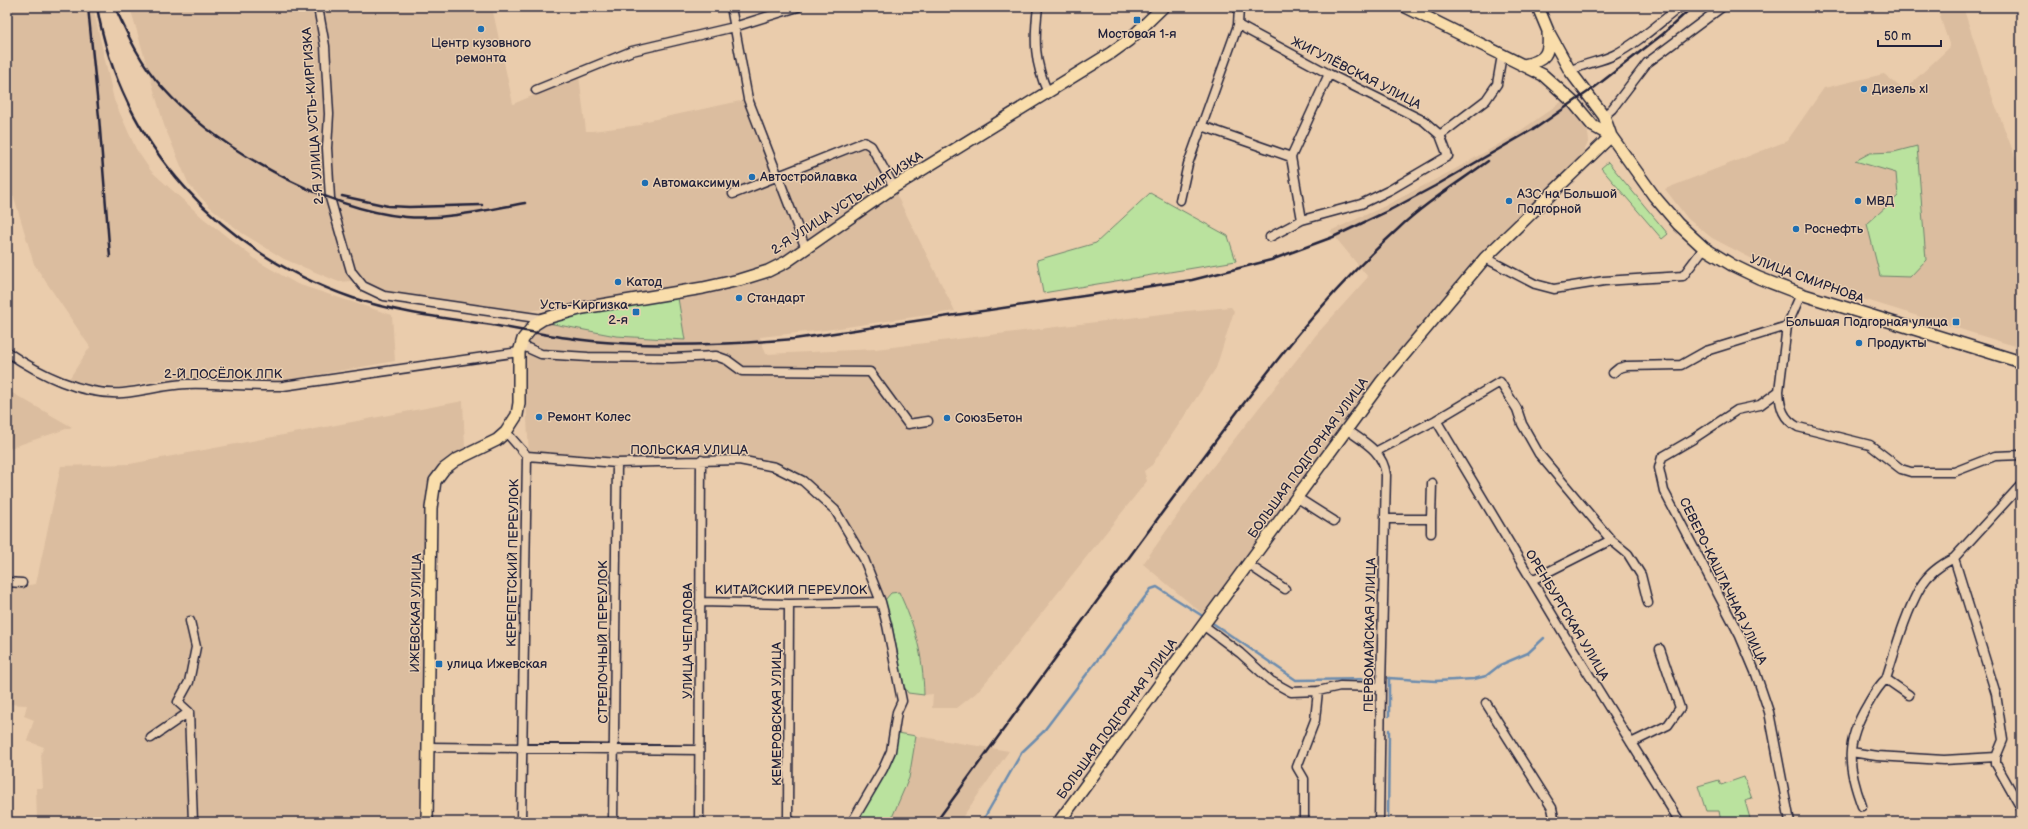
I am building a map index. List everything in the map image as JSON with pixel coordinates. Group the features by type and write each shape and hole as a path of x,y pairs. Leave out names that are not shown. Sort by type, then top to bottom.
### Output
{"main road":[{"name":"2-Я УЛИЦА УСТЬ-КИРГИЗКА","path":"543,319 583,308 703,288 739,280 768,271 806,249 894,187 1048,93 1129,40 1163,7"},
{"path":"1406,7 1543,75 1558,87 1593,126 1611,136"},
{"path":"1538,7 1548,31 1570,71 1604,116 1611,136"},
{"path":"1524,65 1535,63 1547,52 1549,45 1548,31"},
{"name":"УЛИЦА СМИРНОВА","path":"1611,136 1673,219 1704,248 1732,265 1759,278 1801,294 2021,362"},
{"name":"БОЛЬШАЯ ПОДГОРНАЯ УЛИЦА","path":"1059,822 1249,565 1296,497 1386,375 1485,258 1611,136"},
{"path":"520,348 529,332 543,319"},
{"name":"ИЖЕВСКАЯ УЛИЦА","path":"428,822 431,508 435,482 444,469 456,460 497,440 506,432 516,416 519,403 520,348"}],"street":[{"name":"2-Я УЛИЦА УСТЬ-КИРГИЗКА","path":"318,7 325,46 329,114 327,148 330,198 351,271 362,286 384,296 543,319"},
{"path":"731,7 748,99 806,249"},
{"path":"536,90 632,51 734,28 798,7"},
{"path":"1038,7 1035,42 1036,56 1039,70 1048,93"},
{"path":"1180,200 1188,164 1238,25 1240,7"},
{"path":"1570,71 1579,66 1614,54 1634,43 1680,7"},
{"path":"1604,116 1612,109 1647,63 1722,7"},
{"name":"ЖИГУЛЁВСКАЯ УЛИЦА","path":"1238,25 1329,74 1424,121 1440,134"},
{"path":"1270,237 1302,220 1361,204 1390,190 1448,156 1440,134 1486,100 1496,84 1502,55"},
{"path":"1302,220 1291,157 1329,74"},
{"path":"1202,126 1291,157"},
{"path":"733,194 864,142 871,146 894,187"},
{"path":"1485,258 1535,284 1554,289 1604,281 1683,276 1704,248"},
{"path":"1801,294 1787,326 1779,391 1780,408 1785,417 1791,423 1798,427 1870,445 1906,471 1954,472 1995,456 2021,455"},
{"path":"1613,373 1619,368 1627,366 1681,365 1706,351 1787,326"},
{"path":"520,348 541,354 564,356 672,358 716,356 727,360 742,371 870,372 908,424 928,421"},
{"name":"2-Й ПОСЁЛОК ЛПК","path":"7,352 26,365 63,382 90,390 122,393 165,385 213,384 261,387 283,386 520,348"},
{"path":"1346,429 1377,451 1436,420 1500,382 1517,409 1522,424 1539,454 1611,540 1628,554 1641,575 1648,603"},
{"name":"СЕВЕРО-КАШТАЧНАЯ УЛИЦА","path":"1779,391 1760,405 1737,410 1662,457 1659,468 1664,490 1740,636 1756,674 1769,712 1790,822"},
{"name":"ОРЕНБУРГСКАЯ УЛИЦА","path":"1436,420 1680,822"},
{"path":"506,432 527,456"},
{"name":"ПЕРВОМАЙСКАЯ УЛИЦА","path":"1377,451 1383,462 1386,475 1379,822"},
{"name":"ПОЛЬСКАЯ УЛИЦА","path":"527,456 617,462 739,460 775,466 803,481 835,510 864,559 881,602 888,625 902,701 897,712 891,751 883,769 852,822"},
{"name":"КЕРЕПЕТСКИЙ ПЕРЕУЛОК","path":"521,822 527,456"},
{"name":"УЛИЦА ЧЕПАЛОВА","path":"699,822 701,460"},
{"name":"СТРЕЛОЧНЫЙ ПЕРЕУЛОК","path":"613,822 617,462"},
{"path":"1431,533 1432,484"},
{"path":"1862,806 1851,774 1853,736 1857,722 1880,684 1886,679 1908,616 1922,585 1940,566 1954,558 2021,485"},
{"path":"1296,497 1334,521"},
{"path":"1384,519 1431,519"},
{"path":"1532,580 1611,540"},
{"path":"1954,558 1996,694 2003,740 1996,757 1996,764 2021,808"},
{"path":"1249,565 1286,589"},
{"path":"7,582 22,583"},
{"name":"КИТАЙСКИЙ ПЕРЕУЛОК","path":"700,602 789,604 881,602"},
{"name":"КЕМЕРОВСКАЯ УЛИЦА","path":"789,604 788,817 791,822"},
{"path":"190,621 196,647 189,682 178,702 189,712 193,822"},
{"path":"1204,625 1240,653 1270,681 1291,692 1318,691 1340,686 1381,687"},
{"path":"1631,743 1668,725 1680,708 1660,649"},
{"path":"1886,679 1909,695"},
{"path":"1304,822 1304,779 1297,767 1315,720 1318,691"},
{"path":"1486,703 1552,808 1555,822"},
{"path":"151,738 189,712"},
{"path":"429,747 699,750"},
{"path":"1851,752 1877,756 1944,760 1996,757"}],"shaded area":[{"path":"9,7 93,7 114,100 136,149 151,171 203,218 259,262 297,284 392,315 395,361 282,381 164,379 122,387 91,385 69,379 90,347 34,264 14,197 7,194 7,30"},
{"path":"130,7 492,7 513,104 579,76 586,131 641,125 642,122 745,100 801,248 783,261 760,269 689,288 522,312 383,291 363,280 339,282 284,259 242,233 210,207 189,185 164,125"},
{"path":"1937,7 1963,7 1993,99 2021,172 2021,348 1863,299 1764,265 1712,238 1688,219 1665,189 1787,141 1824,88 1884,74 1904,90 1950,47"},
{"path":"1564,100 1587,128 1589,140 1584,152 1569,171 1484,253 1426,319 1343,425 1204,615 1143,564 1200,483 1316,335 1368,277 1330,231 1385,206 1457,168 1513,136"},
{"path":"865,145 869,148 889,184 808,242 782,179"},
{"path":"895,192 955,311 826,330 760,337 766,354 876,349 1186,311 1231,307 1234,311 1216,368 1152,465 1144,471 1147,481 997,669 976,693 957,708 932,708 933,694 924,695 923,665 891,593 885,600 866,557 838,508 806,478 775,462 739,456 616,459 529,455 524,364 530,340 539,328 548,323 616,336 685,340 678,298 762,277"},
{"path":"7,390 72,427 7,449"},
{"path":"463,401 465,448 454,455 441,467 431,480 423,819 328,818 327,822 37,822 36,788 43,788 41,753 44,747 27,741 34,720 24,716 27,705 7,704 7,588 36,584 61,466 130,464"},
{"path":"916,736 1009,751 959,822 890,822 909,778"}],"green space":[{"path":"1917,146 1926,260 1910,277 1880,276 1867,224 1898,196 1896,173 1855,161 1870,153 1894,152"},
{"path":"1608,162 1668,234 1662,239 1601,168"},
{"path":"1150,193 1228,236 1236,261 1043,293 1037,260 1096,243"},
{"path":"678,298 685,340 616,336 548,323 582,313"},
{"path":"899,592 918,642 924,695 908,693 904,686 892,625 885,600 891,593"},
{"path":"898,733 916,736 909,778 890,822 857,822 894,752"},
{"path":"1744,777 1752,799 1745,801 1751,822 1721,822 1719,811 1706,811 1698,786 1719,780 1721,785"}],"waterway":[{"path":"982,822 1022,752 1043,732 1151,589 1157,587 1201,615"},
{"path":"1214,624 1296,680 1374,679"},
{"path":"1388,678 1436,681 1474,679 1486,676 1500,665 1528,653 1544,638"},
{"path":"1389,678 1389,716"},
{"path":"1388,822 1389,730"}],"railway":[{"path":"88,7 99,117 110,257"},
{"path":"97,7 110,57 129,104 154,148 185,187 221,223 261,253 305,278 353,298 387,308 555,336 603,342 684,345 728,344 794,339 1192,280 1271,260 1333,237 1390,210 1435,186 1537,127"},
{"path":"115,7 141,59 154,78 185,110 211,132 241,153 274,172 307,188 341,202 374,212 406,217 421,218 451,216 525,203"},
{"path":"1533,130 1595,87 1663,34 1692,7"},
{"path":"936,822 1221,434 1304,327 1365,260 1408,220 1430,202 1488,161"},
{"path":"342,196 388,206 409,207 482,205"}],"place":[{"name":"Мостовая 1-я","path":"1137,20"},
{"name":"Центр кузовного ремонта","path":"481,29"},
{"name":"Дизель xl","path":"1864,89"},
{"name":"Автостройлавка","path":"752,177"},
{"name":"Автомаксимум","path":"645,183"},
{"name":"АЗС на Большой Подгорной","path":"1509,201"},
{"name":"МВД","path":"1858,201"},
{"name":"Роснефть","path":"1796,229"},
{"name":"Катод","path":"618,282"},
{"name":"Стандарт","path":"739,298"},
{"name":"Усть-Киргизка 2-я","path":"636,312"},
{"name":"Большая Подгорная улица","path":"1956,322"},
{"name":"Продукты","path":"1859,343"},
{"name":"Ремонт Колес","path":"539,417"},
{"name":"СоюзБетон","path":"947,418"},
{"name":"улица Ижевская","path":"439,664"}]}
